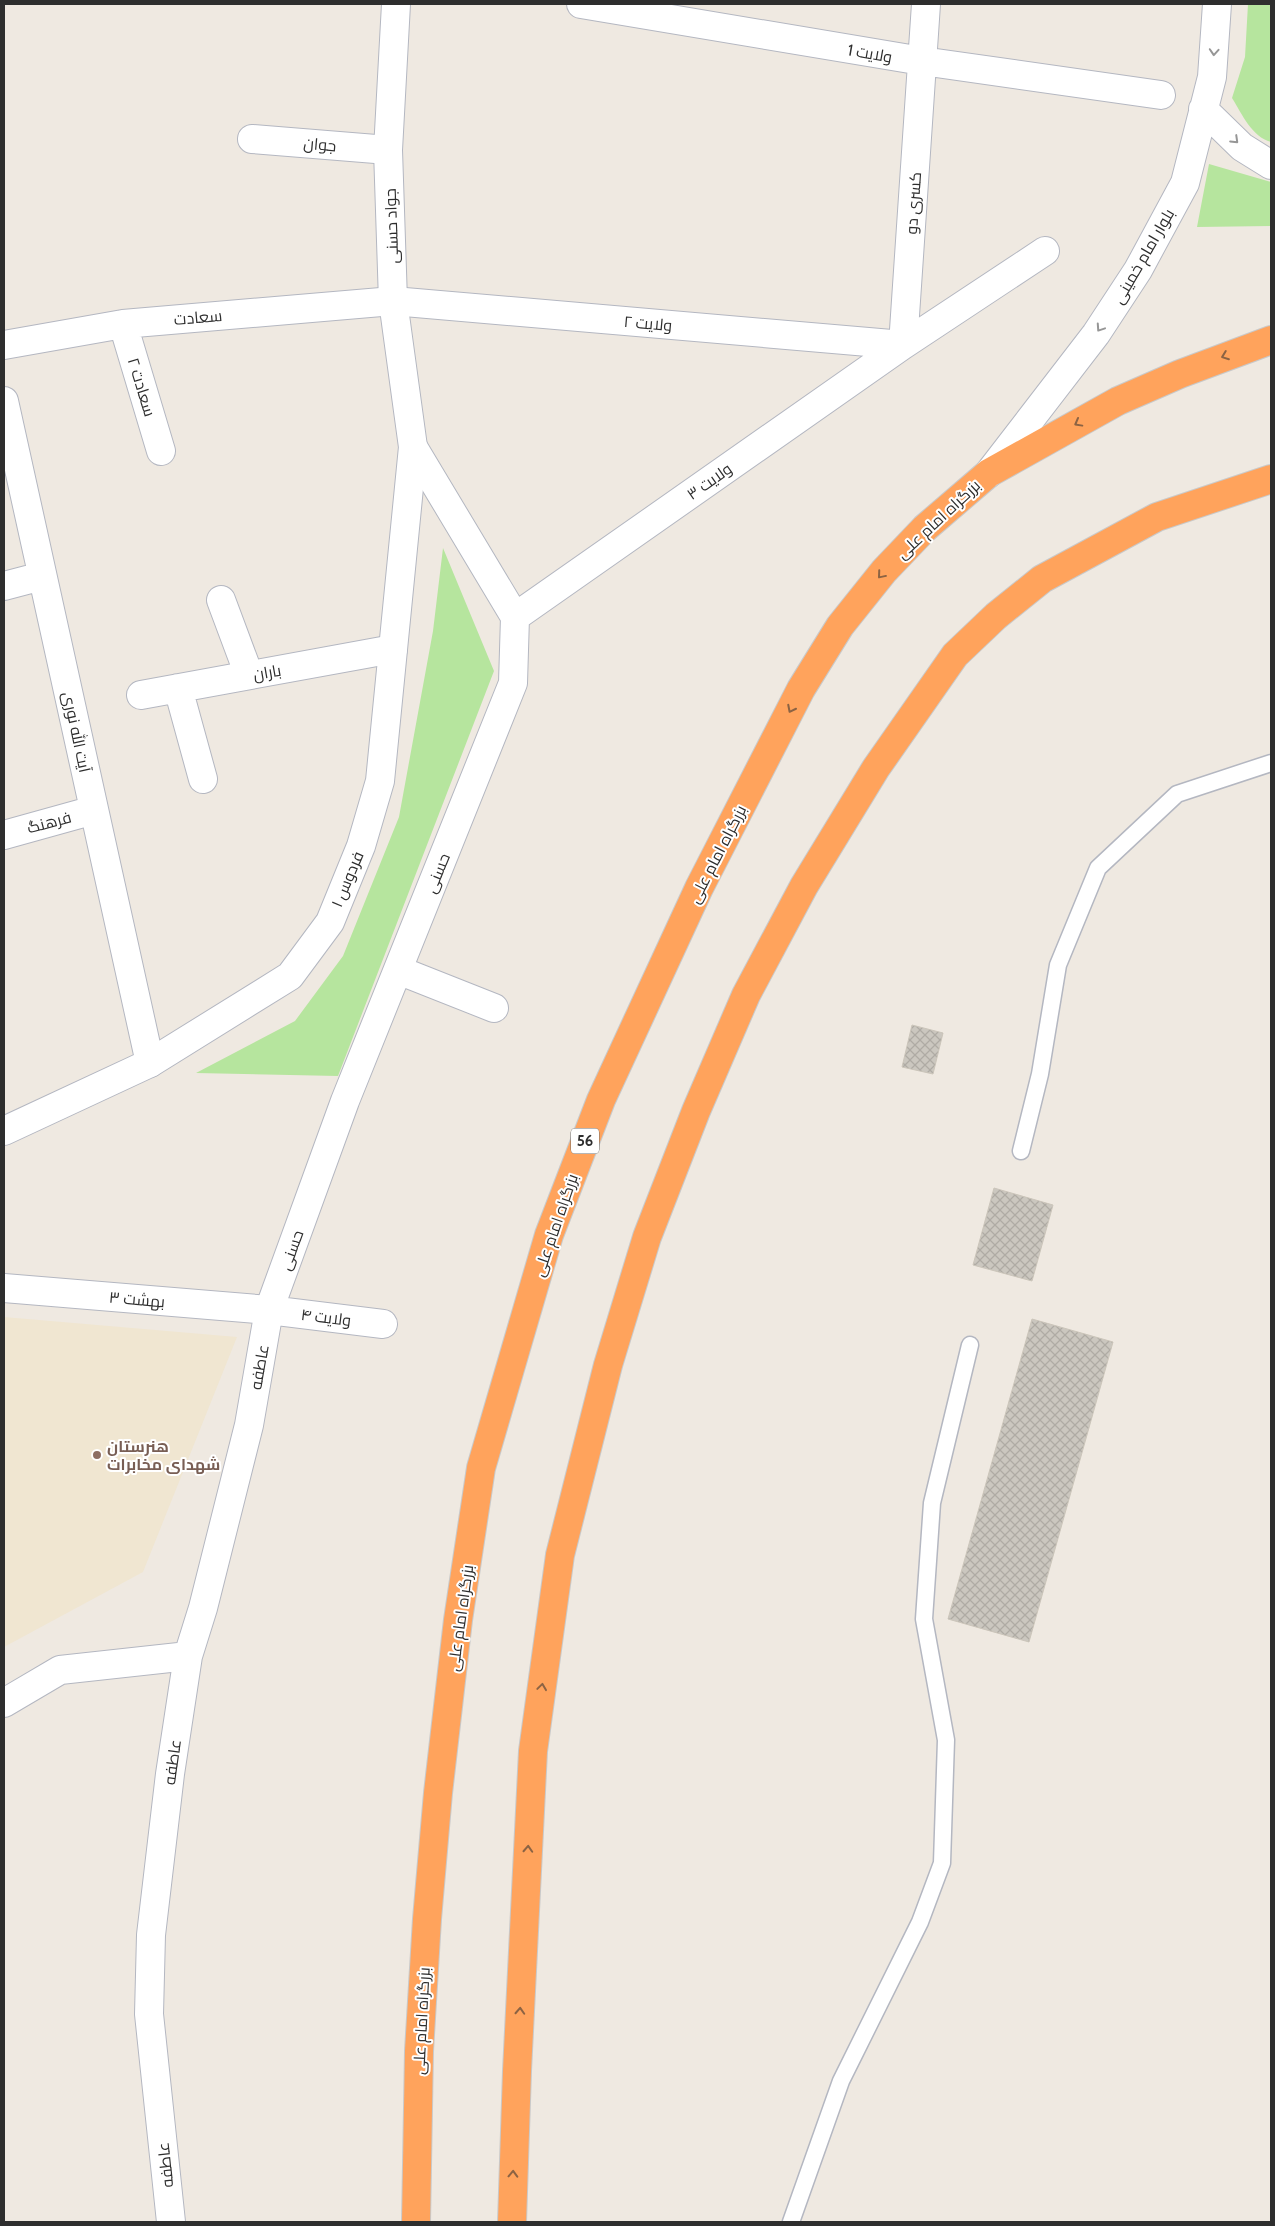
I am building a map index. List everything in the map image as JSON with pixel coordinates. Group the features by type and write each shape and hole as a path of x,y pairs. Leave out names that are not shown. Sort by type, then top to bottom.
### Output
{"highway":[{"name":"بزرگراه امام علی","path":"416,2222 419,2051 426,1919 458,1620 481,1468 549,1235 601,1100 699,888 802,689 840,626 884,570 925,528 989,473 1118,401 1180,374 1271,340"},
{"path":"512,2222 517,2071 533,1751 560,1555 608,1365 648,1237 696,1111 742,1004 804,886 876,768 955,655 996,616 1042,578 1157,516 1271,479"}],"street":[{"name":"جواد حسنی","path":"396,4 388,150 393,301 413,447"},
{"name":"ولایت 1","path":"581,4 922,61 1160,95"},
{"name":"کسری دو","path":"903,345 926,4"},
{"name":"بلوار امام خمینی","path":"989,473 1096,334 1138,270 1185,183 1212,77 1217,4"},
{"path":"1203,110 1242,147 1271,165"},
{"name":"جوان","path":"252,139 388,150"},
{"name":"ولایت ۳","path":"515,617 903,345 1046,251"},
{"name":"ولایت ۲","path":"393,301 903,345"},
{"name":"سعادت","path":"4,345 123,324 393,301"},
{"name":"سعادت ۲","path":"123,324 161,451"},
{"name":"آیت الله نوری","path":"4,401 150,1063"},
{"path":"413,447 515,617"},
{"name":"فردوس ۱","path":"4,1131 150,1063 290,976 330,922 361,846 380,781 413,447"},
{"path":"4,586 42,576"},
{"path":"221,600 249,675"},
{"name":"حسنی","path":"269,1310 345,1102 513,683 515,617"},
{"name":"باران","path":"141,695 393,649"},
{"path":"178,688 203,779"},
{"name":"فرهنگ","path":"4,835 94,810"},
{"path":"398,970 494,1008"},
{"name":"بهشت ۳","path":"4,1288 269,1310"},
{"name":"ولایت ۴","path":"269,1310 383,1324"},
{"name":"عاطفه","path":"171,2222 149,2014 151,1935 170,1774 188,1656 206,1598 249,1425 269,1310"},
{"path":"4,1704 60,1670 188,1656"}],"lane":[{"path":"1021,1151 1040,1074 1058,965 1098,868 1178,794 1271,763"},
{"path":"791,2222 841,2081 920,1922 942,1862 946,1740 924,1619 932,1503 970,1345"}],"shaded area":[{"name":"هنرستان شهدای مخابرات","path":"4,1317 237,1337 143,1572 4,1647"}],"green space":[{"path":"1248,4 1271,4 1271,142 1253,130 1232,98 1245,57"},
{"path":"1209,164 1271,182 1271,226 1197,227"},
{"path":"443,548 494,671 338,1076 196,1073 295,1021 343,956 399,817 433,631"}],"building":[{"path":"912,1025 943,1033 933,1074 902,1067"},
{"path":"994,1188 1053,1205 1032,1281 973,1265"},
{"path":"1032,1319 1113,1342 1029,1642 948,1619"}],"place":[{"name":"هنرستان شهدای مخابرات","path":"97,1455"}]}
